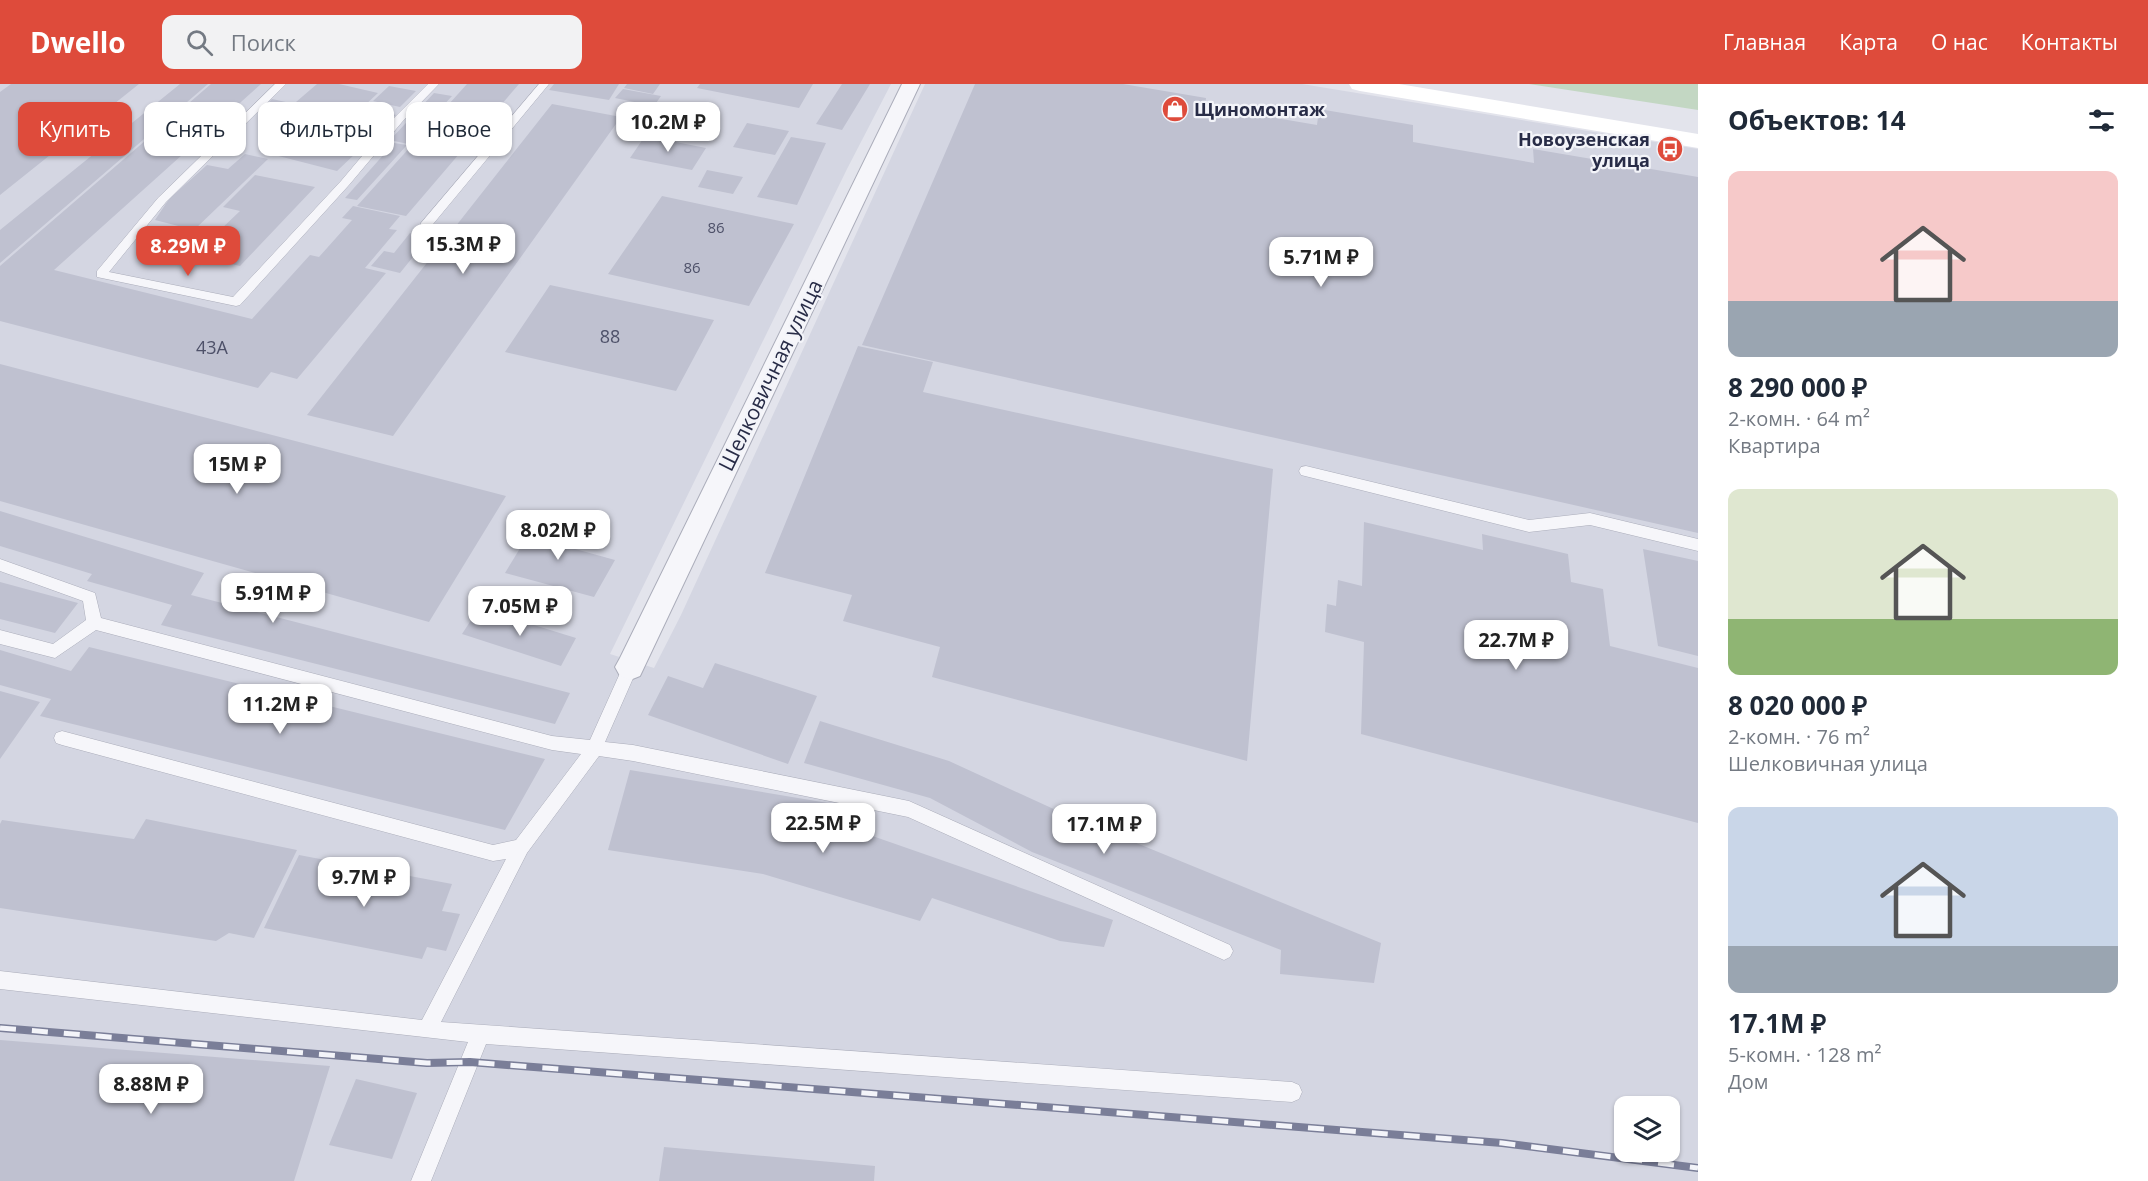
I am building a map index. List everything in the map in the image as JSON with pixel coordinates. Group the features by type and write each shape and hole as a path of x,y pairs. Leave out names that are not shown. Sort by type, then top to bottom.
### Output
{"main road":[{"path":"1360,84 1698,141"}],"street":[{"name":"Шелковичная улица","path":"630,667 912,84"}],"lane":[{"path":"281,84 162,200 101,274 236,302 345,183 398,120 434,84"},
{"path":"425,226 544,84"},
{"path":"1306,471 1529,526 1590,519 1698,545"},
{"path":"0,565 90,597 94,623"},
{"path":"0,637 55,651 94,623"},
{"path":"94,623 552,743 594,750 633,753 909,809 1224,951"},
{"path":"427,1030 521,847 594,750 630,667"},
{"path":"62,738 492,853 521,847"},
{"path":"0,980 427,1030 1292,1092"},
{"path":"421,1181 482,1033"}],"shaded area":[{"path":"0,84 891,84 847,169 610,654 654,668 681,615 925,84 1302,84 1698,149 1698,1181 0,1181"}],"green space":[{"path":"1529,84 1698,84 1698,110"}],"building":[{"path":"11,84 139,84 116,102 18,102 18,156 49,156 0,195 0,92"},
{"path":"180,84 208,84 187,102 158,102"},
{"path":"211,84 261,84 241,102 190,102"},
{"path":"317,84 339,84 378,93 368,102 296,102"},
{"path":"467,84 519,84 504,102 451,102"},
{"path":"554,84 619,84 609,100 549,90"},
{"path":"627,84 660,84 653,94 624,88"},
{"path":"700,84 813,84 799,108 697,88"},
{"path":"842,84 870,84 842,130 816,124"},
{"path":"975,84 1123,84 1206,98 1205,106 1317,125 1319,109 1413,125 1413,142 1534,163 1533,149 1698,177 1698,533 862,345"},
{"path":"389,86 416,91 400,107 394,106 394,102 373,101"},
{"path":"623,89 661,96 654,106 615,98"},
{"path":"434,93 452,96 446,102 426,102"},
{"path":"272,99 286,102 269,102"},
{"path":"552,104 621,117 393,436 307,415 512,156"},
{"path":"666,111 705,118 698,129 659,121"},
{"path":"144,113 144,139 132,149 132,123"},
{"path":"406,123 406,144 394,141 394,136"},
{"path":"747,123 789,131 775,155 733,147"},
{"path":"645,136 706,148 692,170 630,158"},
{"path":"791,137 826,143 797,205 757,197"},
{"path":"144,142 144,156 181,156 54,270 252,319 310,255 319,257 352,220 342,218 353,206 400,216 389,229 397,230 365,268 386,273 297,379 271,372 258,388 0,321 0,266 128,156 132,156 132,152"},
{"path":"394,143 406,145 357,200 345,198 382,156 394,156"},
{"path":"406,152 406,156 457,156 406,216 357,206"},
{"path":"246,154 268,159 194,230 155,220 169,199 207,165 228,169"},
{"path":"91,156 124,156 0,263 0,230"},
{"path":"278,156 353,156 337,171"},
{"path":"707,170 743,177 733,194 698,187"},
{"path":"255,175 315,187 240,266 180,252 204,229 218,232 240,211 223,207"},
{"path":"662,196 794,224 749,306 608,274"},
{"path":"410,233 429,237 400,273 371,266 384,251 394,253"},
{"path":"550,285 714,320 676,391 505,352"},
{"path":"858,346 933,362 923,392 1273,469 1247,761 932,677 940,647 843,621 852,595 765,573"},
{"path":"0,364 506,496 429,622 0,501"},
{"path":"0,511 204,573 191,595 570,693 555,724 161,625 172,605 87,581 92,574 0,546"},
{"path":"539,517 568,525 557,544 615,560 594,597 505,573"},
{"path":"1364,522 1483,550 1482,534 1568,554 1571,582 1603,589 1610,646 1698,668 1698,823 1361,734 1364,642 1325,632 1327,604 1336,606 1338,580 1362,586"},
{"path":"1643,549 1698,561 1698,656 1658,646"},
{"path":"0,582 78,603 55,633 0,619"},
{"path":"479,608 576,638 561,666 462,634"},
{"path":"89,647 545,759 505,830 40,716 51,699 0,685 0,650 71,671"},
{"path":"715,663 817,696 788,764 648,715 668,676 703,688"},
{"path":"0,691 40,702 0,759"},
{"path":"820,721 949,761 1058,811 1381,943 1374,983 1280,974 1281,950 1032,852 930,798 804,763"},
{"path":"630,770 864,809 861,832 1113,920 1104,947 1060,941 932,898 920,921 763,874 608,850"},
{"path":"146,819 297,850 254,938 229,933 216,941 0,908 0,824 2,820 134,839"},
{"path":"299,855 452,884 442,911 460,914 446,951 427,947 422,959 264,928"},
{"path":"0,1040 330,1066 294,1181 0,1181"},
{"path":"356,1079 417,1093 392,1159 329,1145"},
{"path":"664,1147 875,1166 874,1181 659,1181"}],"railway":[{"path":"0,1028 427,1063 470,1062 1502,1143 1698,1168"}],"place":[{"name":"Щиномонтаж","path":"1175,109"},
{"name":"Новоузенская улица","path":"1670,149"}]}
